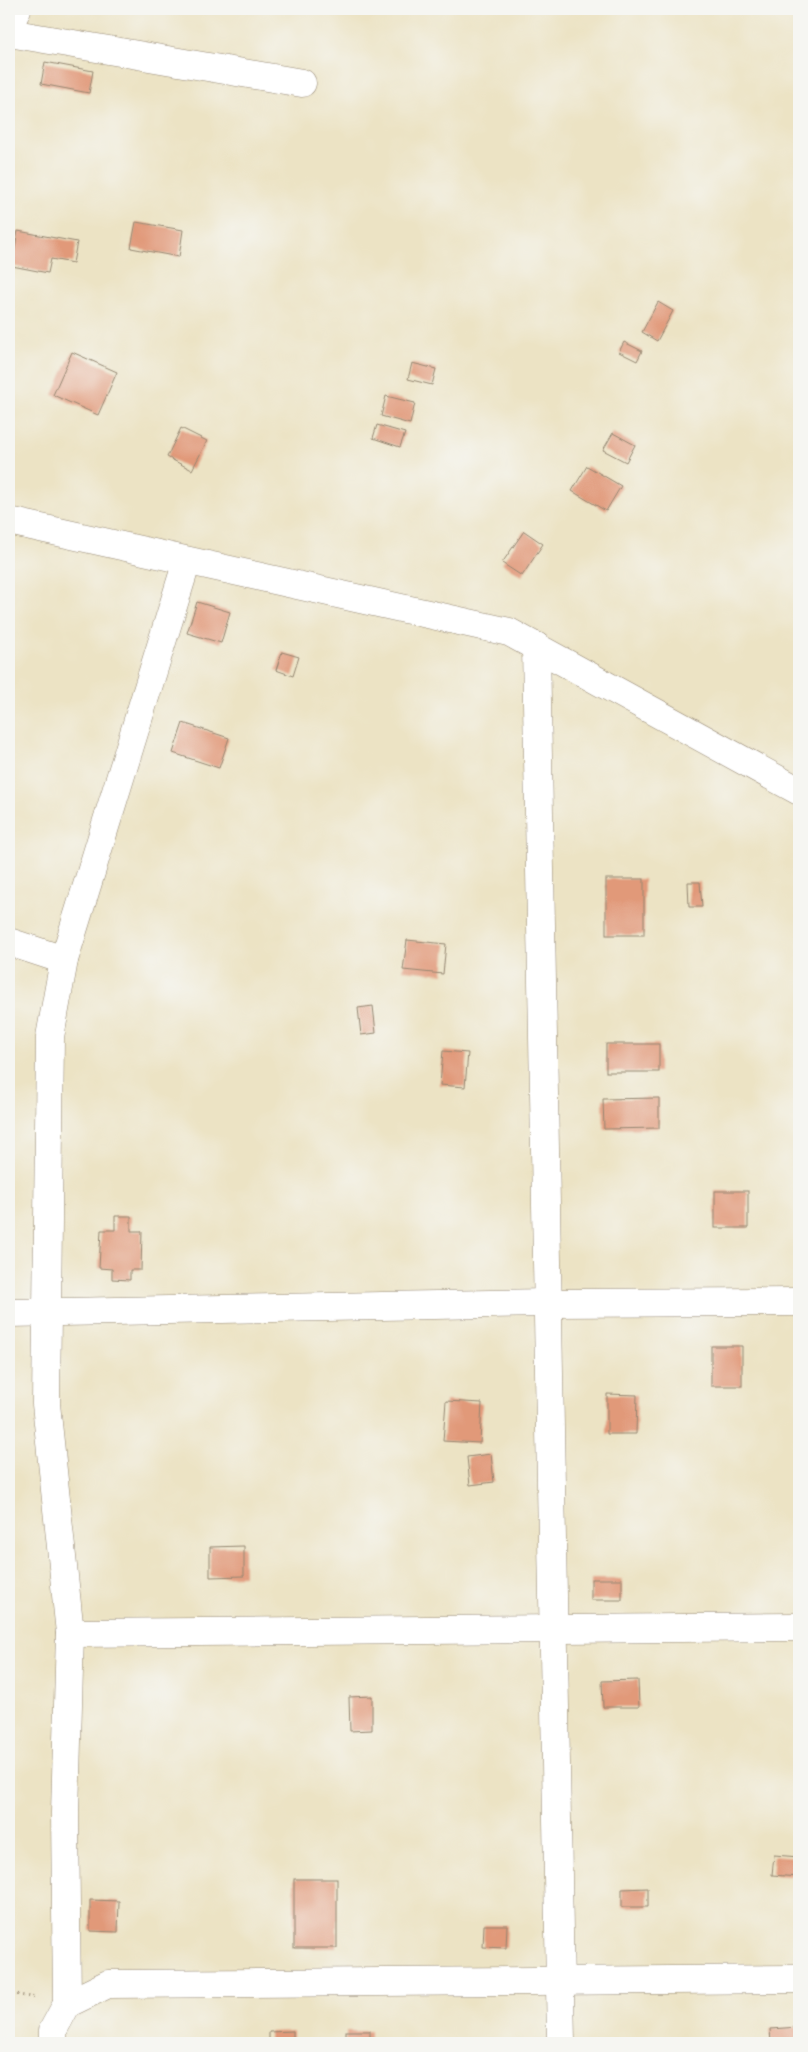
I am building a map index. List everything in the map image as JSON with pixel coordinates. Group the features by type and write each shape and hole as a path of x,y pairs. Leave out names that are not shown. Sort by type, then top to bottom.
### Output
{"street":[{"path":"9,27 17,9"},
{"path":"9,33 302,83"},
{"path":"9,521 509,632 799,791"},
{"path":"53,2043 54,2030 67,2004 66,1813 70,1633 46,1404 50,1037 64,960 187,560"},
{"path":"536,646 561,2043"},
{"path":"9,942 64,960"},
{"path":"9,1313 548,1303 799,1302"},
{"path":"70,1633 799,1627"},
{"path":"67,2004 108,1984 799,1979"}],"building":[{"path":"45,62 93,71 89,93 41,84"},
{"path":"136,222 183,230 179,257 131,248"},
{"path":"18,231 77,242 73,263 51,259 48,273 12,266"},
{"path":"658,302 673,311 657,341 642,332"},
{"path":"624,342 642,351 637,361 619,352"},
{"path":"72,352 117,372 98,415 53,395"},
{"path":"412,363 436,369 432,385 408,379"},
{"path":"386,396 415,403 410,424 381,416"},
{"path":"377,425 405,433 400,447 373,438"},
{"path":"181,428 207,441 192,470 167,457"},
{"path":"613,433 635,445 626,462 603,450"},
{"path":"587,466 621,486 606,511 572,491"},
{"path":"524,531 543,544 522,576 502,563"},
{"path":"197,602 230,612 221,643 187,633"},
{"path":"282,652 299,657 293,676 276,670"},
{"path":"183,723 229,738 219,768 173,753"},
{"path":"606,879 644,879 644,935 606,935"},
{"path":"688,882 700,882 702,907 689,907"},
{"path":"407,940 446,944 443,974 403,970"},
{"path":"373,1006 376,1033 361,1035 358,1008"},
{"path":"606,1044 659,1044 659,1072 606,1072"},
{"path":"443,1051 468,1053 465,1087 440,1085"},
{"path":"659,1098 659,1128 604,1129 603,1099"},
{"path":"715,1191 748,1191 748,1228 715,1228"},
{"path":"115,1216 131,1216 131,1231 142,1231 141,1270 130,1270 130,1280 112,1279 112,1269 99,1268 101,1230 115,1230"},
{"path":"711,1346 742,1346 742,1386 711,1386"},
{"path":"607,1394 637,1395 636,1434 607,1434"},
{"path":"446,1401 482,1403 480,1443 443,1441"},
{"path":"491,1454 494,1482 470,1485 467,1457"},
{"path":"244,1546 244,1576 210,1577 210,1547"},
{"path":"591,1579 622,1579 622,1600 591,1600"},
{"path":"638,1680 639,1707 603,1707 602,1681"},
{"path":"372,1696 372,1730 350,1731 349,1697"},
{"path":"774,1855 799,1857 799,1877 772,1875"},
{"path":"294,1879 337,1879 337,1948 294,1948"},
{"path":"648,1888 648,1907 622,1907 622,1889"},
{"path":"90,1900 119,1901 118,1932 90,1931"},
{"path":"484,1925 507,1925 506,1948 483,1947"},
{"path":"799,2027 799,2043 771,2043 770,2029"},
{"path":"293,2031 293,2043 269,2043 269,2032"},
{"path":"346,2031 370,2031 370,2043 346,2043"}]}
